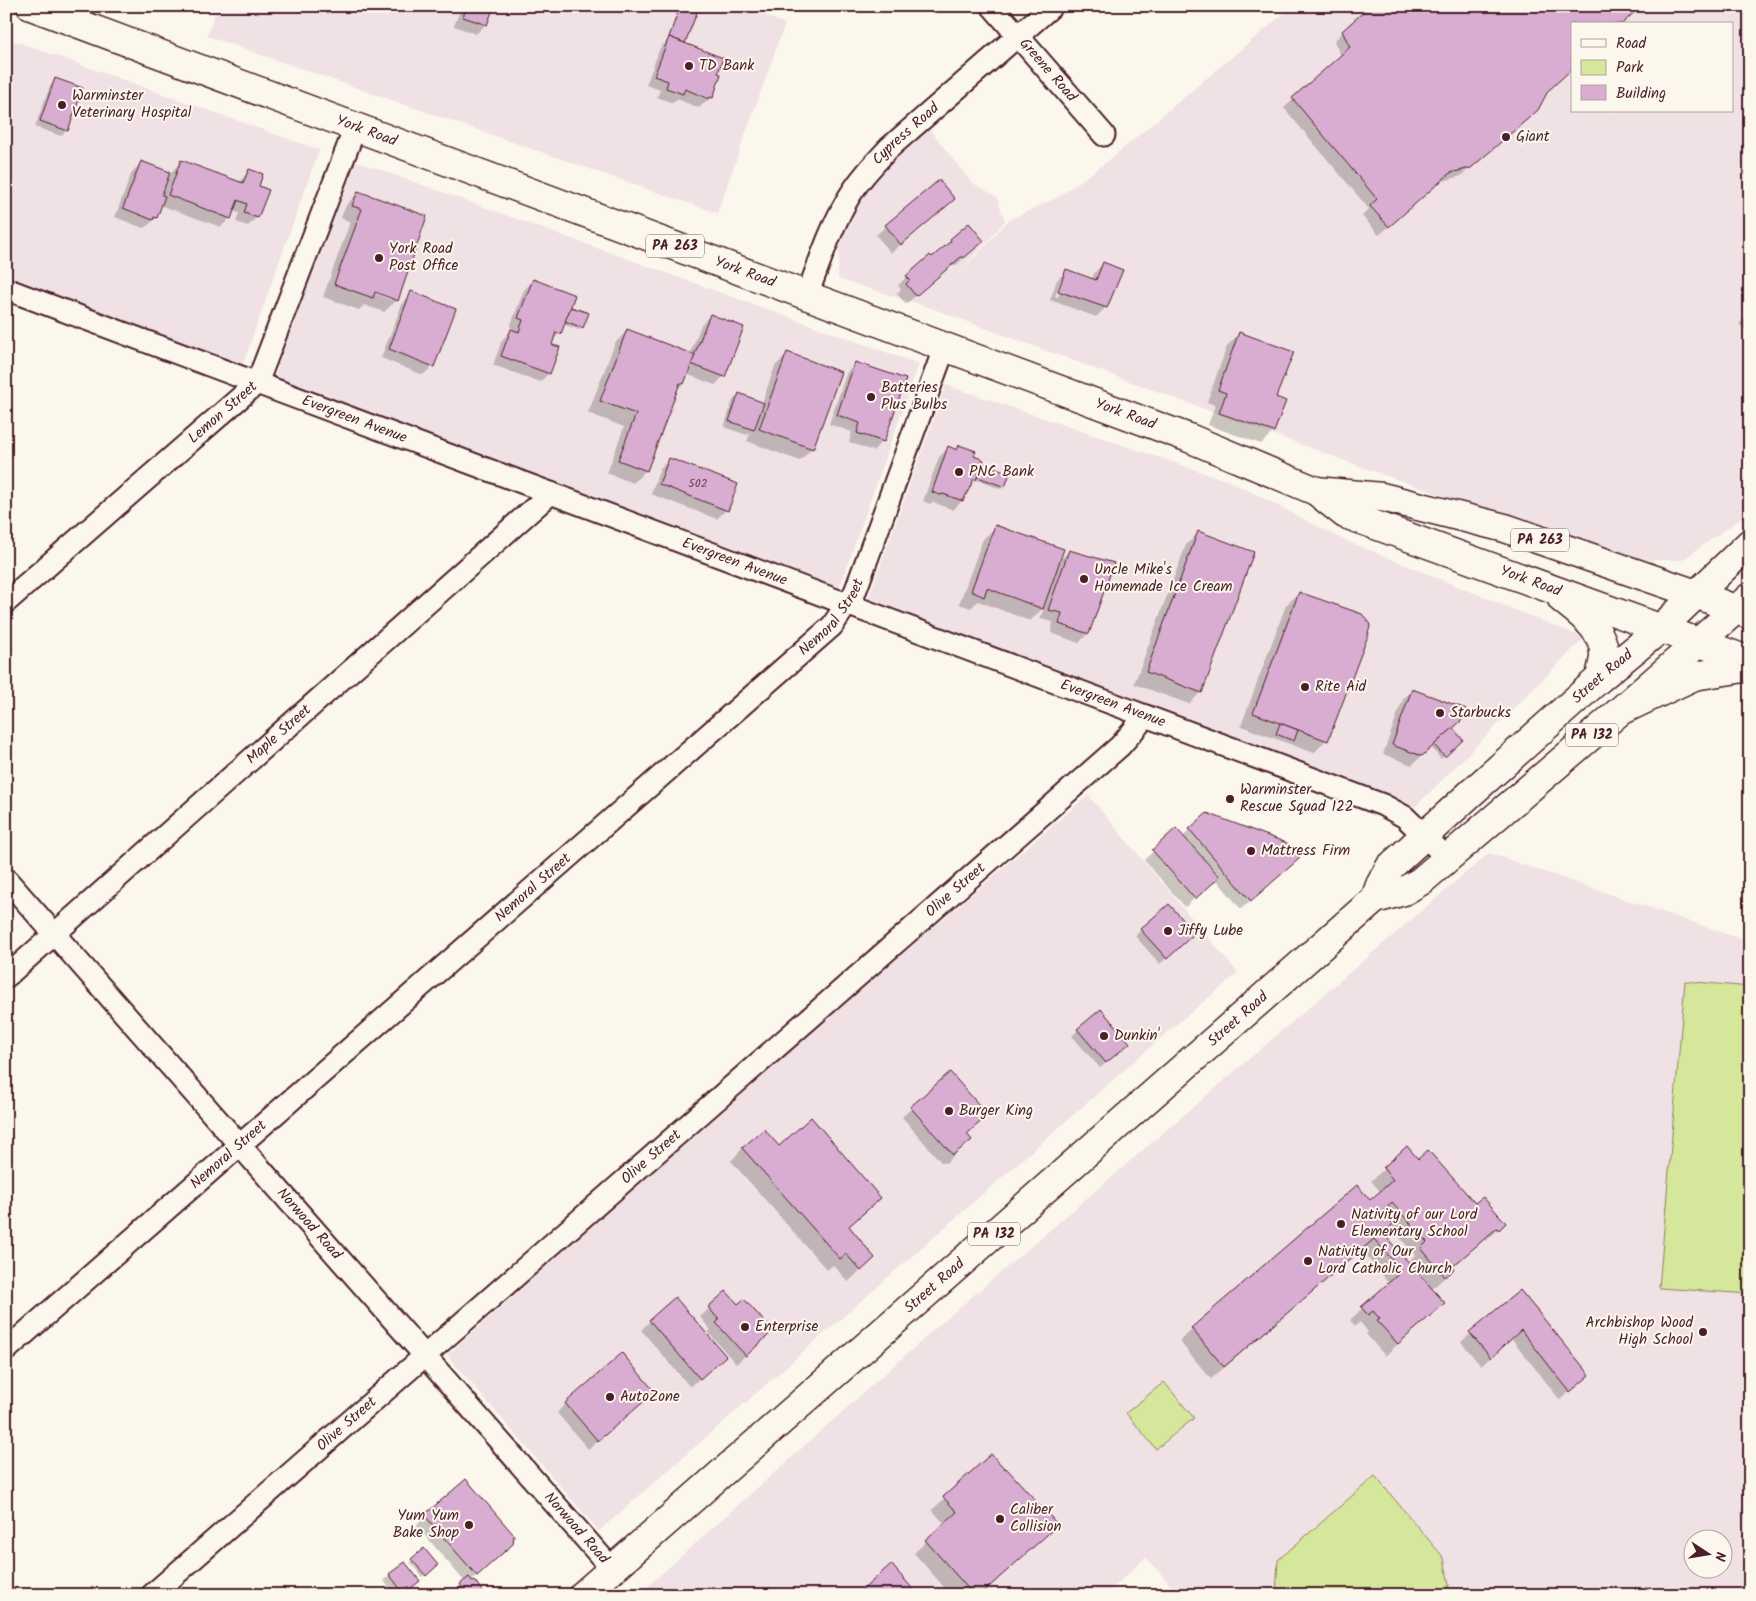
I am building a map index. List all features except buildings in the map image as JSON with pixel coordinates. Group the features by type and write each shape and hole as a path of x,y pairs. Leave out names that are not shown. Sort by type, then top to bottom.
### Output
{"main road":[{"name":"York Road","path":"38,7 355,128 1189,438 1316,491 1345,514 1750,661"},
{"name":"York Road","path":"1316,491 1382,497 1505,528 1696,594 1745,607"},
{"name":"Street Road","path":"1375,899 1390,867 1600,678 1660,629 1750,543"},
{"path":"1552,590 1591,625 1602,641 1604,653 1600,678"},
{"name":"Street Road","path":"583,1595 1375,899 1404,891 1421,882 1620,711 1697,642 1745,607"},
{"path":"1620,711 1694,676 1750,667"}],"street":[{"name":"Greene Road","path":"992,6 1104,135"},
{"name":"Cypress Road","path":"807,295 831,231 846,201 865,173 889,148 1052,6"},
{"name":"Lemon Street","path":"6,602 256,383 355,128"},
{"name":"Evergreen Avenue","path":"6,289 1384,805 1405,817 1447,858"},
{"name":"Nemoral Street","path":"6,1350 832,626 855,592 945,346"},
{"name":"Maple Street","path":"6,977 551,493"},
{"name":"Olive Street","path":"152,1595 1120,746 1146,716"},
{"name":"Norwood Road","path":"6,879 612,1569"}],"shaded area":[{"path":"217,6 742,6 785,24 717,213 207,36"},
{"path":"1293,6 1750,6 1750,512 1682,560 1628,560 1373,471 928,307 838,279 839,248 861,195 927,126 971,182 997,197 1005,221 953,280 1009,220 1058,197 1108,161"},
{"path":"6,38 319,150 240,372 6,286"},
{"path":"353,160 919,364 837,594 271,386"},
{"path":"946,385 1234,483 1342,539 1584,638 1415,807 864,610"},
{"path":"1088,795 1238,973 1172,1028 599,1531 447,1355 761,1075"},
{"name":"Nativity of our Lord Elementary School","path":"1489,853 1750,942 1750,1595 1179,1595 1146,1557 1105,1595 638,1595 938,1326"}],"green space":[{"path":"1685,981 1750,987 1750,1294 1659,1288"},
{"path":"1164,1382 1194,1418 1156,1449 1126,1413"},
{"path":"1375,1476 1444,1558 1449,1585 1446,1595 1276,1595 1278,1560"}],"place":[{"name":"TD Bank","path":"689,66"},
{"name":"Warminster Veterinary Hospital","path":"62,105"},
{"name":"Giant","path":"1506,137"},
{"name":"York Road Post Office","path":"379,258"},
{"name":"Batteries Plus Bulbs","path":"871,397"},
{"name":"PNC Bank","path":"959,472"},
{"name":"Uncle Mike's Homemade Ice Cream","path":"1084,579"},
{"name":"Rite Aid","path":"1305,687"},
{"name":"Starbucks","path":"1440,713"},
{"name":"Warminster Rescue Squad 122","path":"1230,799"},
{"name":"Mattress Firm","path":"1251,851"},
{"name":"Jiffy Lube","path":"1168,931"},
{"name":"Dunkin'","path":"1104,1036"},
{"name":"Burger King","path":"949,1111"},
{"name":"Nativity of our Lord Elementary School","path":"1341,1224"},
{"name":"Nativity of Our Lord Catholic Church","path":"1308,1261"},
{"name":"Enterprise","path":"745,1327"},
{"name":"Archbishop Wood High School","path":"1703,1332"},
{"name":"AutoZone","path":"610,1397"},
{"name":"Caliber Collision","path":"1000,1519"},
{"name":"Yum Yum Bake Shop","path":"469,1525"}]}
